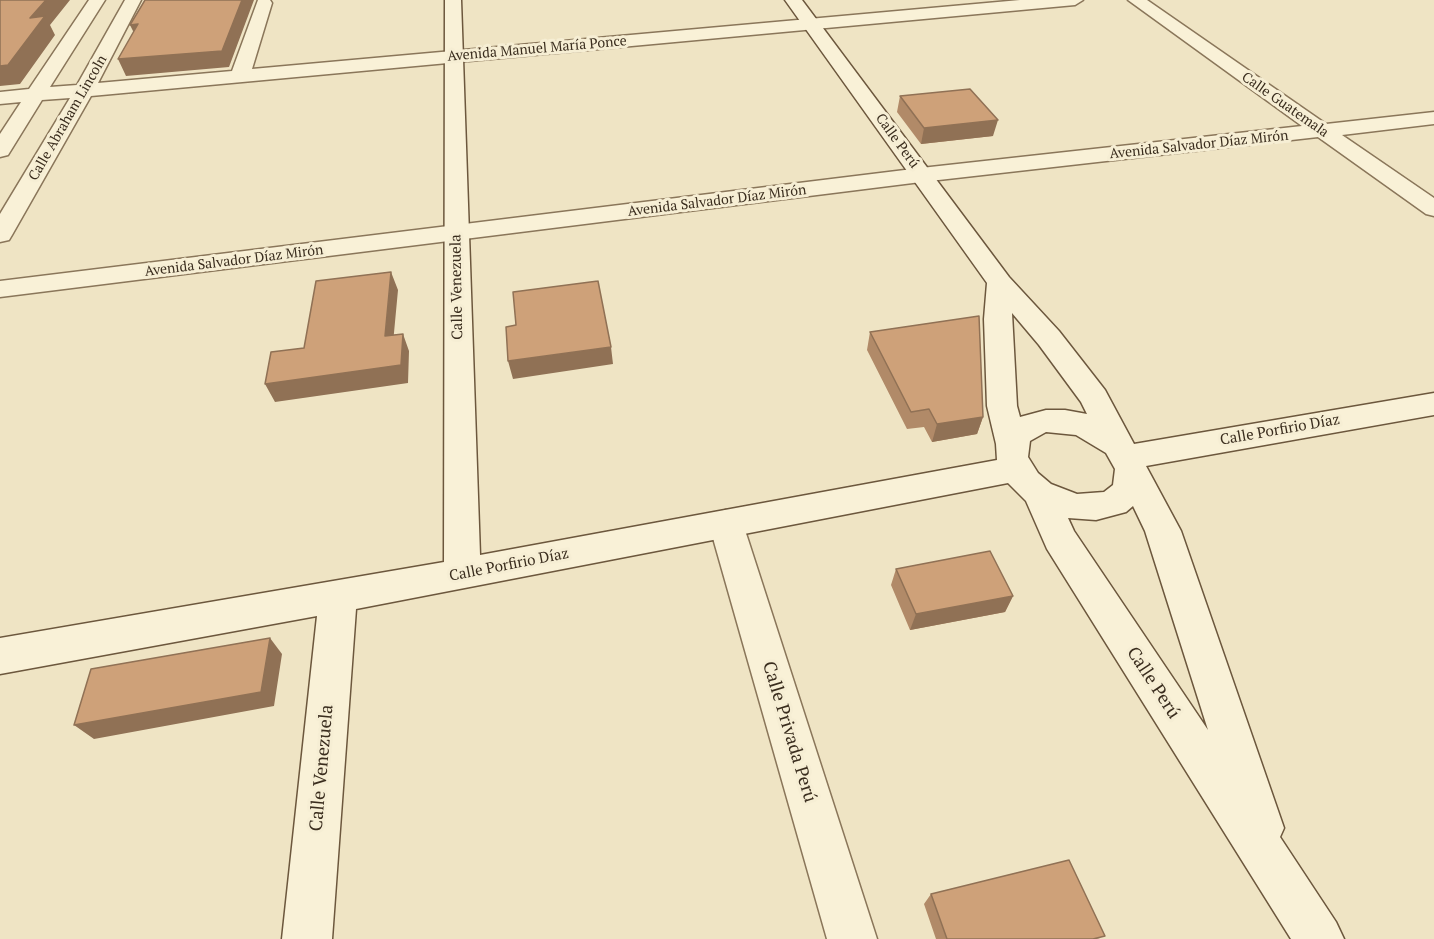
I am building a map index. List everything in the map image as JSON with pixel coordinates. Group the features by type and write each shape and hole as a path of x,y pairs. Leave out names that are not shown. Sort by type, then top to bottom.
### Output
{"street":[{"path":"0,150 97,0"},
{"name":"Calle Abraham Lincoln","path":"0,235 84,91 133,0"},
{"name":"Calle Venezuela","path":"453,0 456,56 456,234 462,574"},
{"name":"Calle Perú","path":"793,0 1000,283 1049,338 1088,390 1163,531 1274,869"},
{"name":"Avenida Manuel María Ponce","path":"0,98 1075,0"},
{"name":"Calle Guatemala","path":"1136,0 1434,209"},
{"path":"240,76 264,3"},
{"name":"Avenida Salvador Díaz Mirón","path":"0,290 921,175 1434,118"},
{"name":"Calle Perú","path":"1000,283 998,319 1002,405 1023,469 1059,539 1319,939"},
{"name":"Calle Porfirio Díaz","path":"1125,457 1434,404"},
{"path":"1047,421 1065,421 1084,425 1102,434 1125,457 1131,483 1125,494 1114,503 1096,507 1077,507 1057,502 1023,469 1019,433 1031,425 1047,421"},
{"name":"Calle Porfirio Díaz","path":"0,656 462,574 1023,469"},
{"name":"Calle Privada Perú","path":"726,524 852,939"},
{"name":"Calle Venezuela","path":"306,939 338,596"}],"building":[{"path":"0,0 46,0 30,18 45,16 8,65 0,66"},
{"path":"145,0 242,0 222,51 118,59 138,24 130,25"},
{"path":"970,89 998,120 924,128 900,96"},
{"path":"391,272 385,336 403,334 401,365 265,384 271,352 304,348 316,281"},
{"path":"598,281 611,347 508,361 506,327 516,325 513,292"},
{"path":"979,316 983,417 937,424 929,409 911,412 870,332"},
{"path":"990,551 1013,596 916,614 896,569"},
{"path":"270,638 261,692 74,725 91,669"},
{"path":"1069,860 1105,936 1093,939 947,939 931,894"}]}
